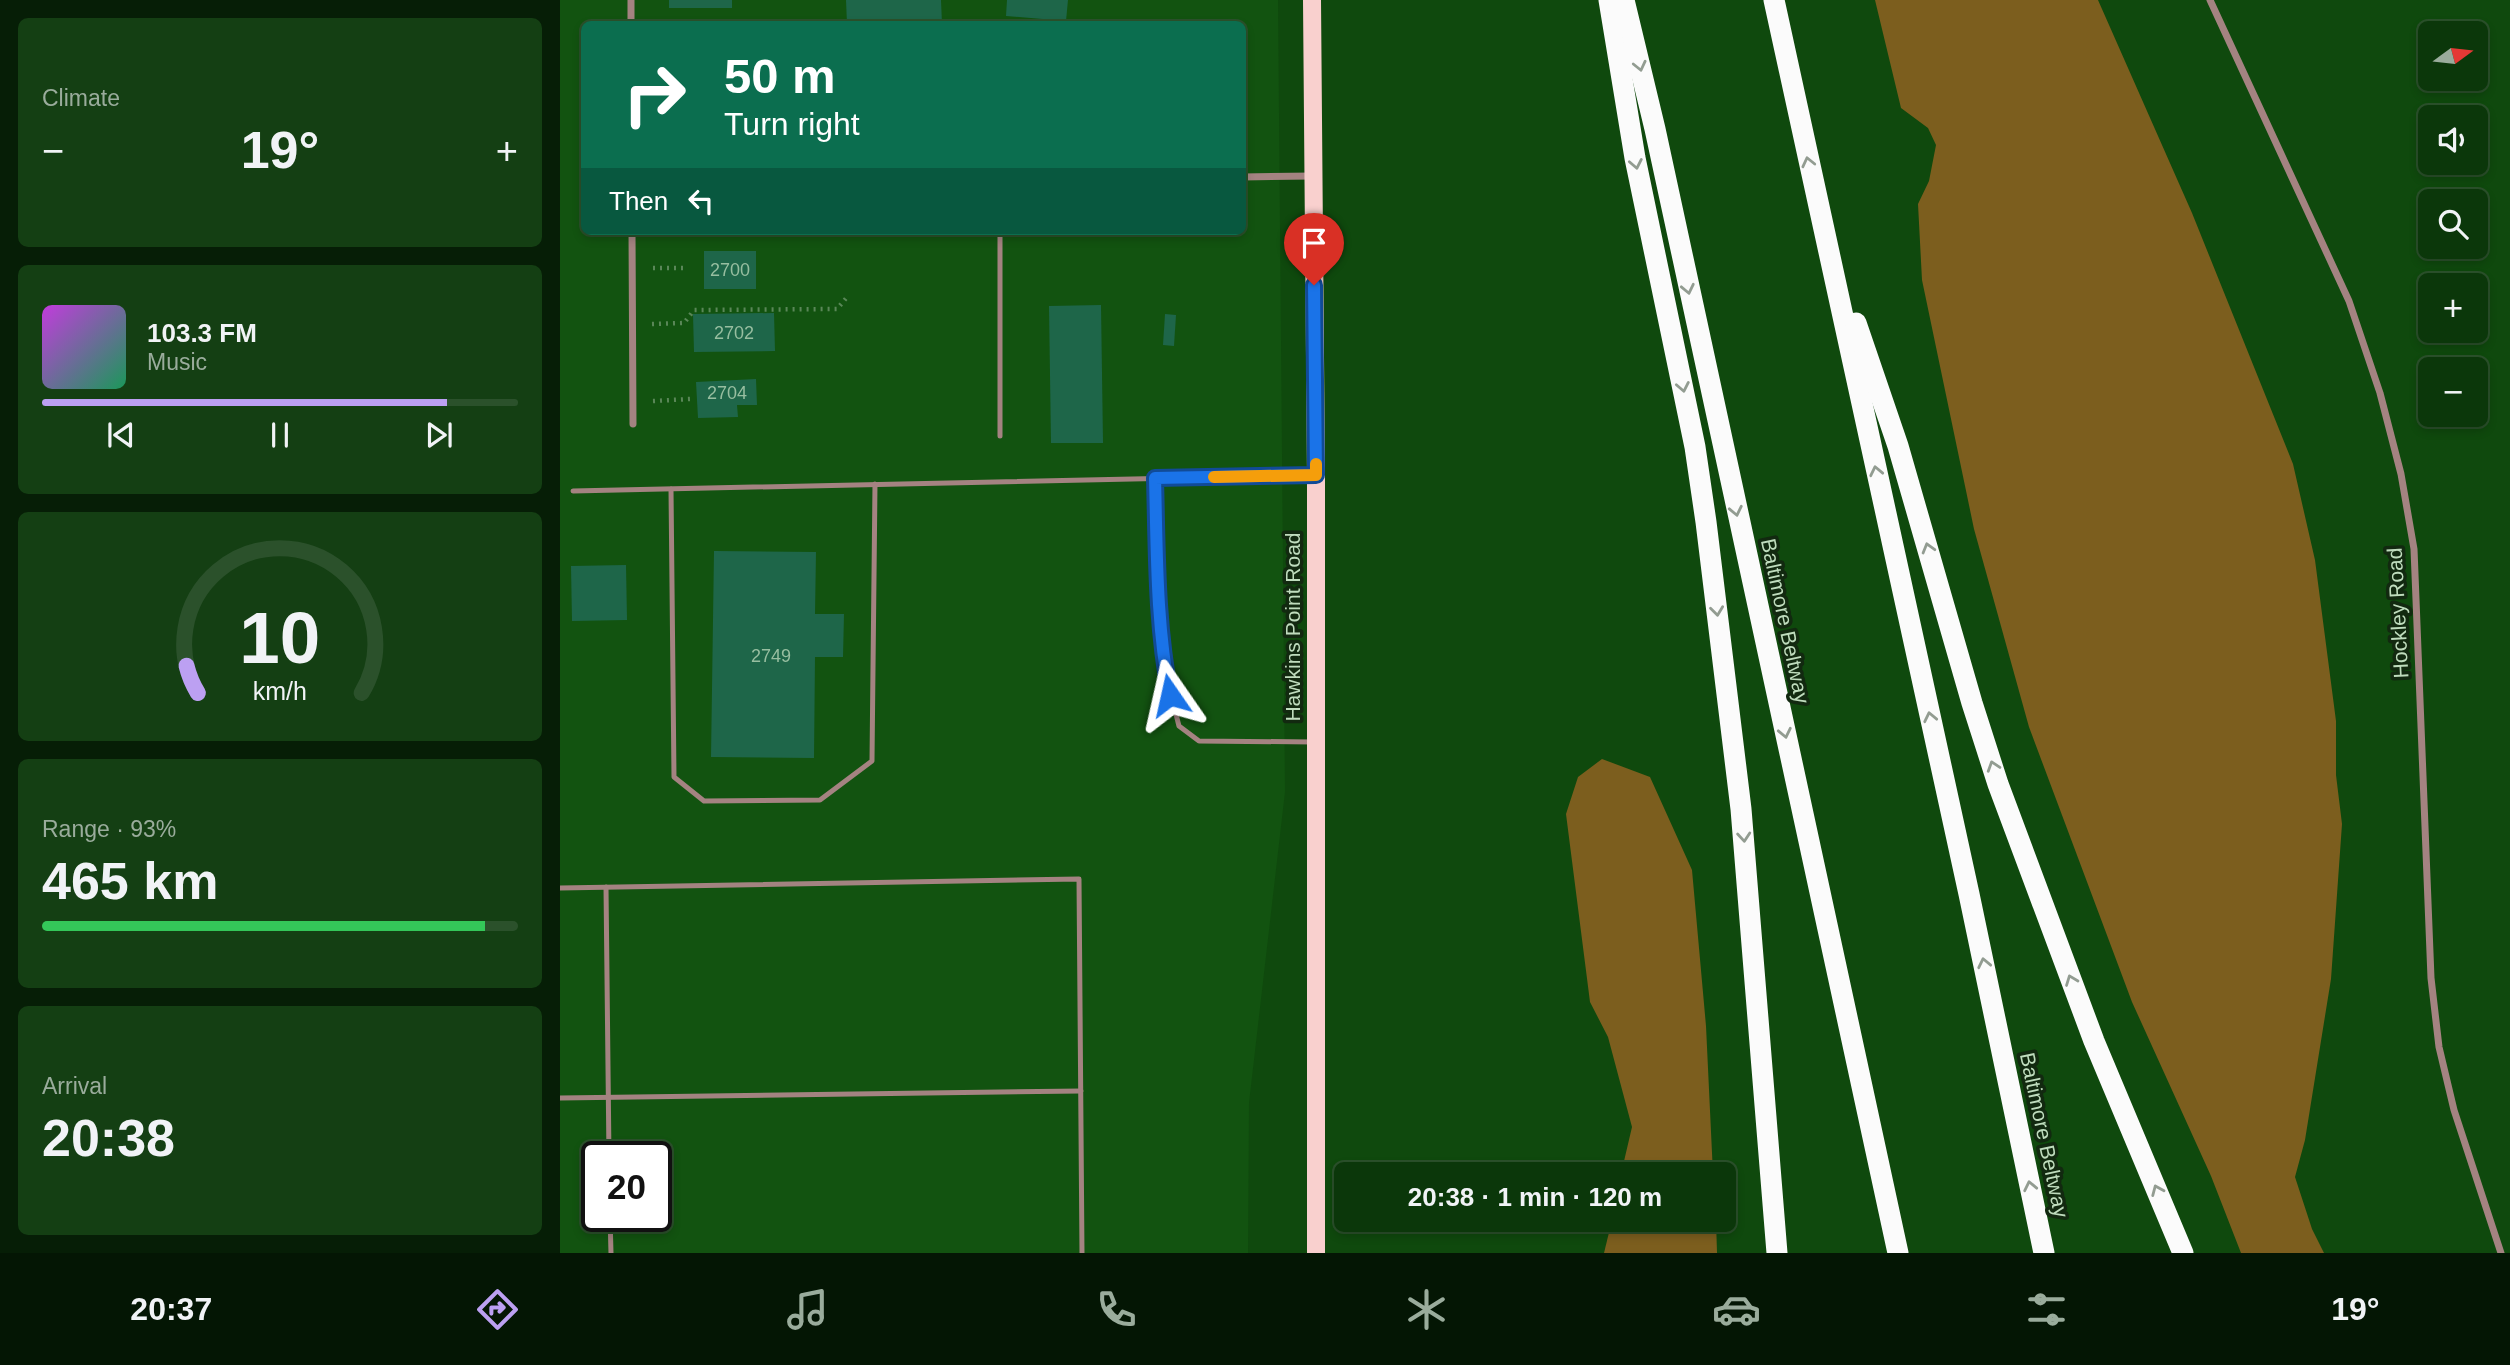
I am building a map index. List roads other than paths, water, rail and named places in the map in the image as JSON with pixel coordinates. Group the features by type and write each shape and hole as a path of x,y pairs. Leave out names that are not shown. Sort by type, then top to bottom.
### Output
{"highway":[{"path":"1609,0 1635,159 1692,434 1706,522 1741,808 1777,1253"},
{"name":"Baltimore Beltway","path":"1624,0 1655,130 1898,1253"},
{"name":"Baltimore Beltway","path":"1774,0 1969,894 2044,1253"},
{"path":"1823,229 1898,446 1972,704 1998,784 2094,1041 2183,1253"}],"main road":[{"name":"Hawkins Point Road","path":"1312,0 1316,475 1316,1253"}],"street":[{"path":"631,0 631,21"},
{"name":"Hockley Road","path":"2210,0 2348,302 2380,393 2401,474 2414,549 2431,978 2439,1047 2454,1110 2501,1253"},
{"path":"1246,177 1312,176"},
{"path":"632,235 633,424"}],"lane":[{"path":"1000,235 1000,436"},
{"path":"573,491 1316,475"},
{"path":"1155,478 1157,604 1162,657 1179,726 1199,741 1316,742"},
{"path":"671,489 674,777 704,802 820,800 872,761 875,484"},
{"path":"560,888 1079,879 1082,1253"},
{"path":"606,887 609,1141"},
{"path":"560,1098 1081,1091"},
{"path":"610,1232 611,1253"}]}
